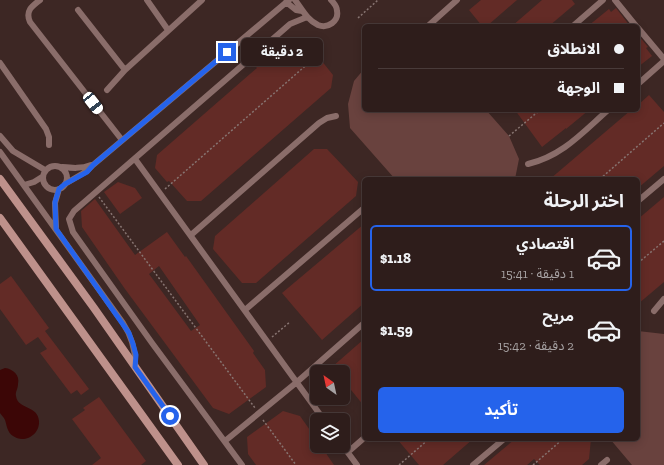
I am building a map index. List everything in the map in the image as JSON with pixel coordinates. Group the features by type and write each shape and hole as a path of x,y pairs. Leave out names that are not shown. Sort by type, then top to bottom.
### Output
{"main road":[{"path":"0,179 204,465"},
{"path":"0,218 178,465"}],"street":[{"path":"40,0 29,10 28,16 30,22 122,140"},
{"path":"147,0 168,30"},
{"path":"107,90 125,70 202,0"},
{"path":"296,0 307,17 320,26 328,26 336,18 337,10 331,0"},
{"path":"430,24 457,0"},
{"path":"575,24 603,0"},
{"path":"615,0 635,24"},
{"path":"42,177 48,188 54,190 59,189 87,172 122,140 287,1 296,10 302,11"},
{"path":"78,10 125,70"},
{"path":"242,465 152,343 73,232 69,219 70,215 95,192 290,24 307,17"},
{"path":"640,31 664,60 640,82"},
{"path":"0,63 46,128 49,137 49,145"},
{"path":"528,164 541,161 564,149 606,112"},
{"path":"191,235 319,123 327,118 336,116"},
{"path":"0,136 13,151 45,170"},
{"path":"0,152 129,333 136,355 135,367"},
{"path":"135,159 319,413"},
{"path":"24,185 34,182 42,177 45,170 49,167 84,168 93,165"},
{"path":"62,167 67,176 65,184"},
{"path":"640,200 664,179"},
{"path":"56,229 55,202 59,189"},
{"path":"245,310 362,210"},
{"path":"654,311 664,299"},
{"path":"225,441 297,382 362,325"},
{"path":"350,450 362,440"},
{"path":"473,465 502,441"},
{"path":"349,453 357,465"},
{"path":"601,465 607,460"}],"path":[{"path":"358,18 378,0"},
{"path":"160,193 320,53"},
{"path":"508,136 538,112"},
{"path":"602,177 664,123"},
{"path":"95,192 296,465"},
{"path":"640,261 664,241"},
{"path":"267,341 290,322"},
{"path":"399,465 426,441"},
{"path":"533,465 561,441"}],"shaded area":[{"path":"362,71 362,112 488,112 509,136 519,159 515,177 393,177 350,128 348,104 354,81"},
{"path":"640,331 664,334 664,465 632,465 612,441 640,441"},
{"path":"5,368 13,371 17,375 18,386 16,395 20,404 35,412 38,416 39,426 30,437 22,439 13,436 8,429 5,419 0,413 0,370"}],"building":[{"path":"481,0 517,0 489,24 480,24 469,10"},
{"path":"542,0 572,0 575,4 551,24 514,24"},
{"path":"616,8 628,24 590,24 609,9 611,12"},
{"path":"640,37 648,47 646,48 652,56 640,65"},
{"path":"287,40 301,40 320,61 321,60 333,75 331,88 201,201 187,201 155,168 157,155"},
{"path":"649,95 664,112 664,166 640,186 640,177 552,177 629,112 640,112 640,103"},
{"path":"516,112 587,112 566,129 542,147"},
{"path":"314,149 327,149 358,182 356,196 256,283 242,283 213,249 215,236"},
{"path":"118,182 135,188 142,198 120,214 104,192"},
{"path":"664,197 664,282 640,302 640,217"},
{"path":"95,199 135,255 167,232 254,351 253,353 265,370 266,387 229,414 213,408 125,289 82,227 81,211","holes":["159,266 200,325 191,331 149,274"]},
{"path":"362,226 362,305 322,340 282,293"},
{"path":"11,276 49,328 45,331 89,389 81,395 77,390 71,394 40,353 47,349 38,337 26,345 0,309 0,284"},
{"path":"362,341 362,404 350,389 350,365 334,365"},
{"path":"99,397 146,461 141,465 92,465 101,458 72,419 85,410 83,408"},
{"path":"283,411 300,416 310,430 310,453 326,453 334,465 256,465 248,454 247,437"},
{"path":"399,441 471,441 443,465 419,465"},
{"path":"513,441 591,441 589,459 582,465 540,465 534,459 527,465 484,465"}],"route":[{"path":"170,416 135,367 136,355 129,333 123,323 56,229 55,202 59,189 87,172 93,165 227,52"}]}
